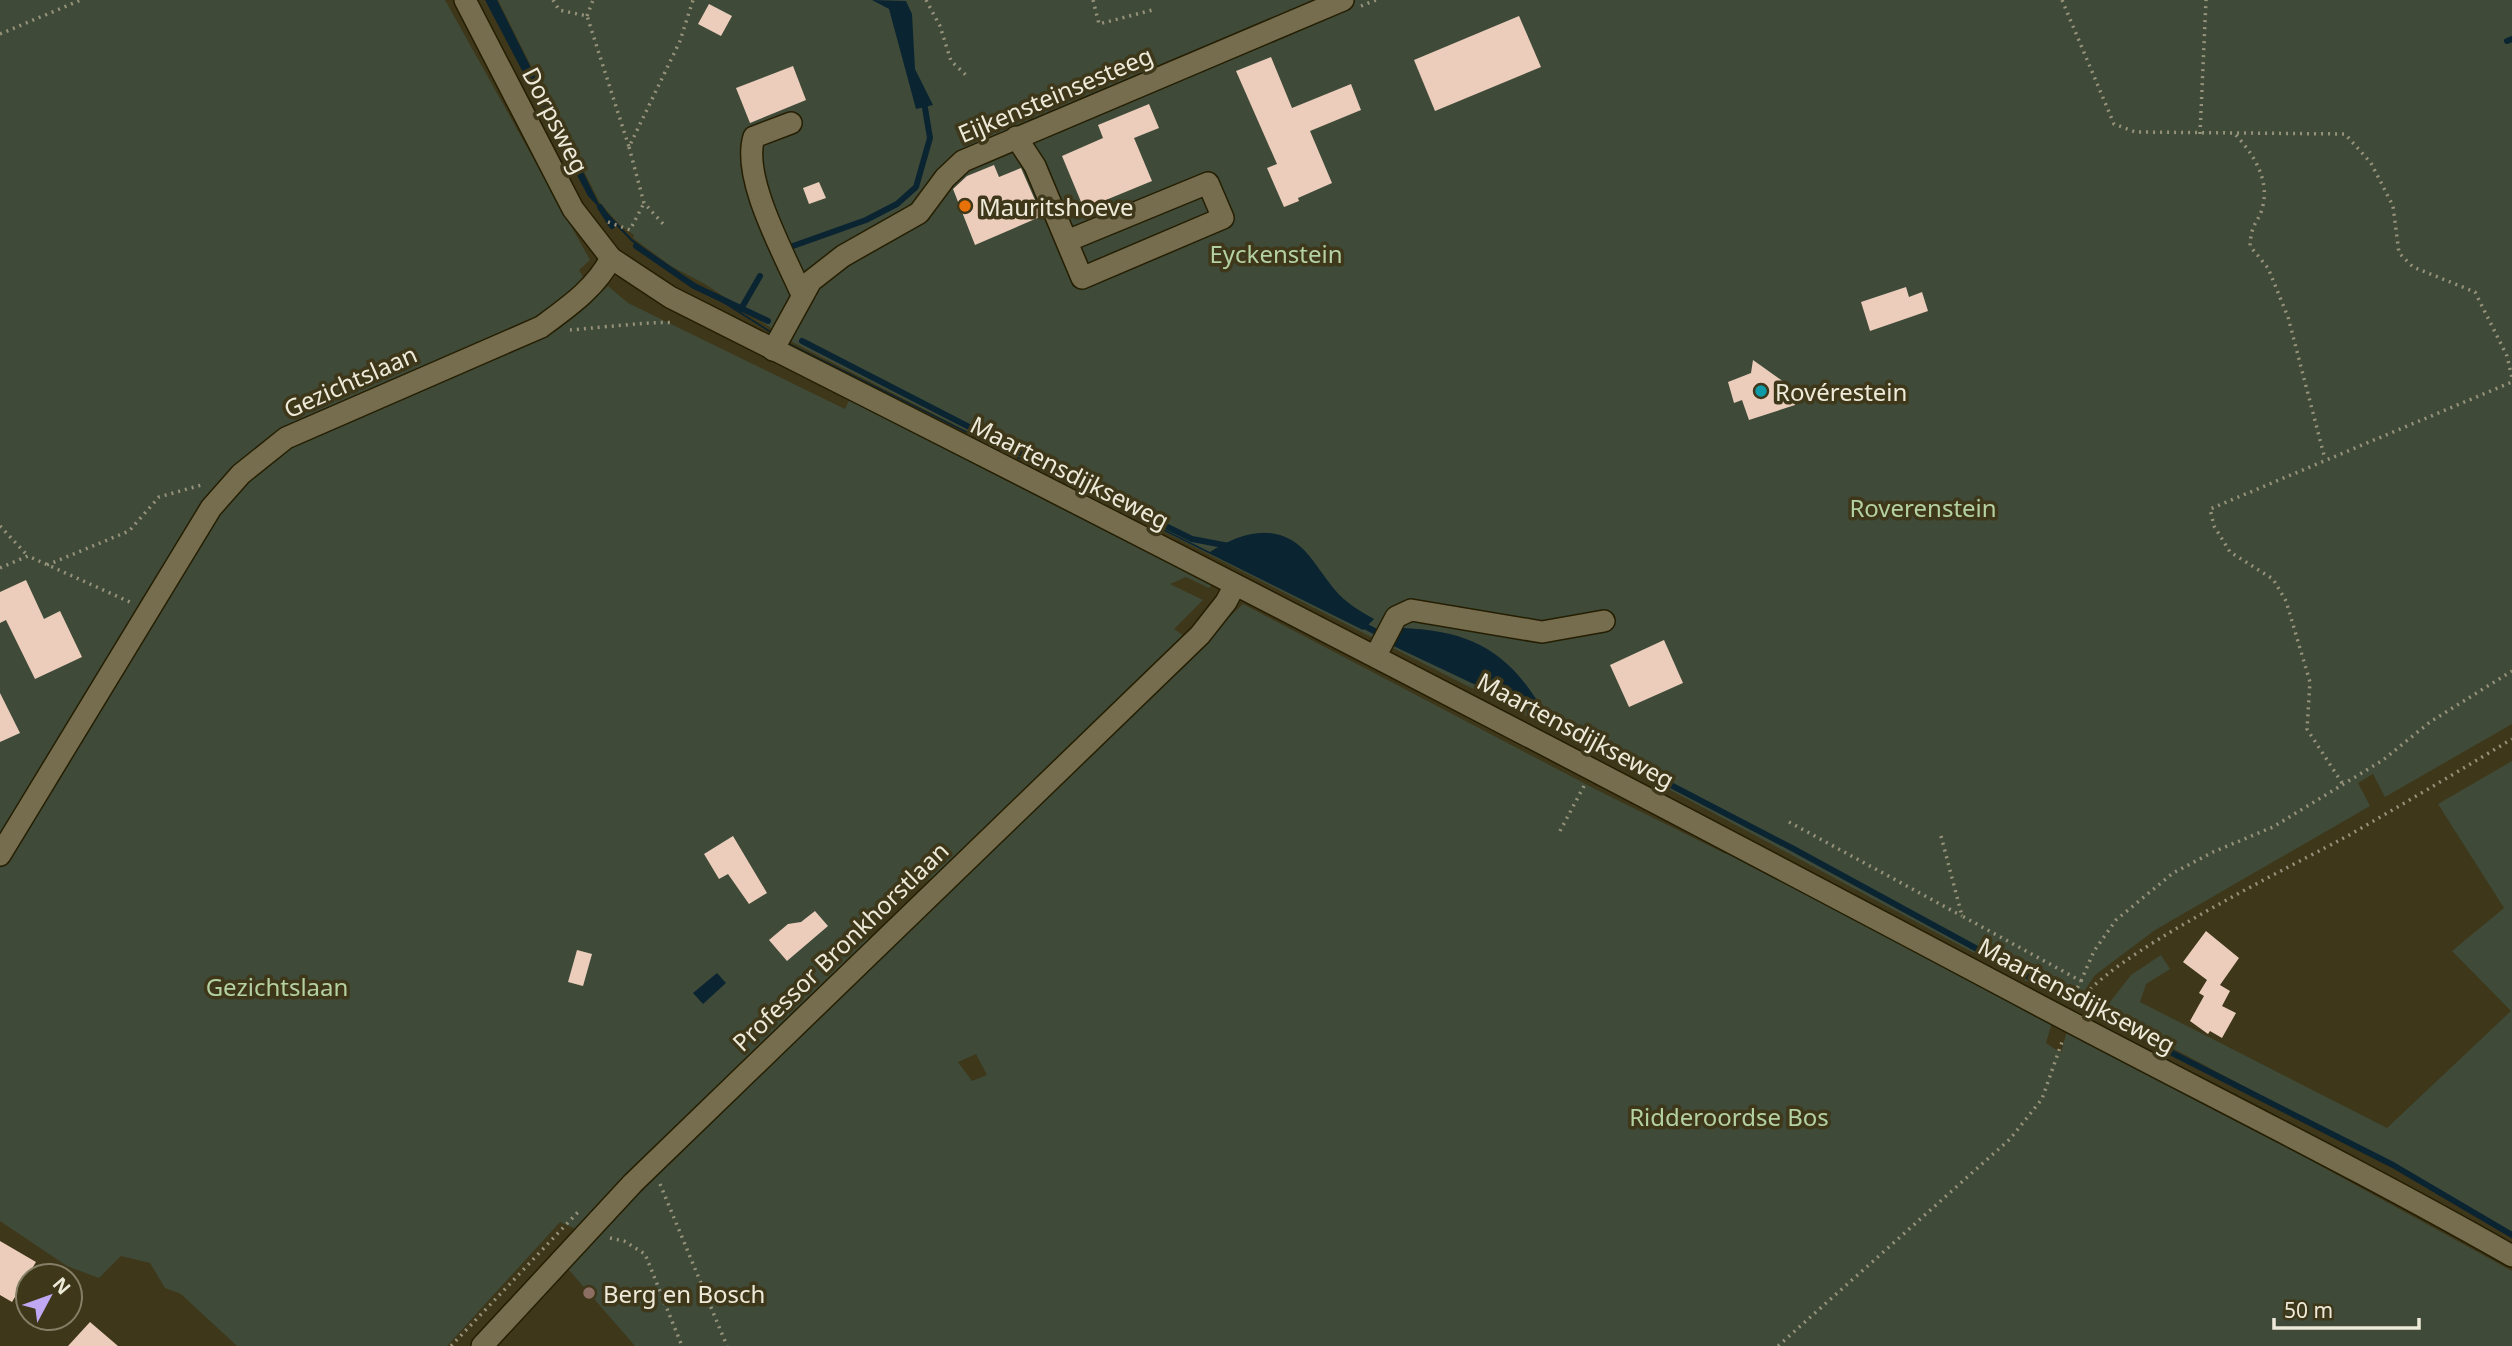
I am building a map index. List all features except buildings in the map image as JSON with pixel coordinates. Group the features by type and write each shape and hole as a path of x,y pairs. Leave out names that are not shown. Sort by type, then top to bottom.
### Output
{"street":[{"name":"Dorpsweg","path":"465,0 562,191 611,258"},
{"name":"Eijkensteinsesteeg","path":"773,350 811,281 836,261 919,213 945,177 962,160 1343,0"},
{"path":"791,123 754,137 750,150 761,200 802,295"},
{"path":"1016,137 1035,166 1082,278 1223,218 1208,183 1067,241"},
{"name":"Gezichtslaan","path":"0,855 211,508 241,474 286,438 541,327 577,300 605,269 611,258"},
{"name":"Maartensdijkseweg","path":"611,258 670,298 1376,655 2068,1027 2380,1181 2512,1256"},
{"name":"Professor Bronkhorstlaan","path":"482,1346 651,1166 1200,635 1226,602 1235,585"},
{"path":"1376,655 1396,617 1411,610 1542,632 1604,621"}],"path":[{"path":"0,34 81,0"},
{"path":"553,0 559,10 587,16"},
{"path":"593,0 587,16 644,203 664,226"},
{"path":"629,147 680,41 693,0"},
{"path":"926,0 940,26 951,61 968,77"},
{"path":"1093,0 1099,24 1156,9"},
{"path":"2062,0 2114,124 2135,132 2345,134 2371,163 2393,206 2399,253 2413,267 2474,292 2507,356 2512,380 2210,509 2214,526 2230,552 2273,579 2286,601 2310,682 2307,729 2342,783"},
{"path":"2200,134 2206,0"},
{"path":"2236,135 2251,152 2263,177 2263,206 2250,227 2250,246 2268,268 2288,317 2325,459"},
{"path":"607,222 630,230 644,203"},
{"path":"541,327 558,331 626,327 665,319 678,325"},
{"path":"47,565 129,531 159,497 241,474"},
{"path":"0,526 28,556 150,610"},
{"path":"0,568 28,556"},
{"path":"2076,992 2094,951 2116,920 2174,873 2213,852 2273,827 2383,760 2430,722 2512,671"},
{"path":"1777,1346 2017,1132 2042,1099 2068,1027 2081,999 2090,990 2139,953 2512,739"},
{"path":"1560,831 1582,792 1586,777"},
{"path":"1789,822 2081,981"},
{"path":"1941,836 1962,916"},
{"path":"651,1166 727,1346"},
{"path":"451,1346 569,1218"},
{"path":"586,1235 624,1241 645,1254 682,1346"}],"green space":[{"name":"Ridderoordse Bos","path":"0,0 445,0 590,260 579,270 586,282 603,291 608,286 628,303 845,409 857,384 1227,571 1209,588 1186,577 1170,584 1203,600 1174,629 1199,646 1243,604 1597,790 1726,854 1736,849 1816,900 2053,1019 2046,1043 2061,1053 2068,1027 2512,1271 2512,1346 635,1346 563,1263 589,1235 560,1222 447,1346 237,1346 181,1294 165,1288 150,1263 121,1256 99,1278 84,1272 84,1262 61,1262 0,1221","holes":["1009,827 878,952 863,931 887,907","976,1054 987,1075 972,1081 958,1062"]},
{"path":"498,0 2512,0 2512,724 2385,797 2373,774 2358,783 2370,806 2155,930 2095,975 2079,999 2074,997 2069,1004 1648,778 792,342 705,284 671,266 633,238 634,235 620,225 600,203"},
{"path":"2512,761 2512,1233 2384,1161 2103,1011 2131,975 2161,955 2170,969 2146,984 2140,1002 2387,1128 2511,1011 2452,951 2504,908 2438,804"}],"water":[{"path":"485,0 497,0 599,204 632,239 665,264 791,344 1210,552 1233,540 1258,533 1282,536 1294,542 1305,551 1339,595 1374,619 1363,630 790,345 661,264 631,241 588,196"},
{"path":"872,0 906,1 912,14 915,69 933,105 916,109 889,9"},
{"path":"1404,628 1445,633 1479,644 1494,653 1521,679 1554,722 1387,643 1393,630"},
{"path":"717,973 726,983 703,1004 693,993"}],"waterway":[{"path":"2507,41 2512,39"},
{"path":"793,246 866,220 897,204 916,187 930,138 924,102"},
{"path":"600,207 612,226"},
{"path":"636,246 694,286 768,321"},
{"path":"741,309 760,276"},
{"path":"802,341 1192,539 1229,546"},
{"path":"1361,624 1382,635"},
{"path":"1550,718 1565,730 1790,847 2111,1022 2393,1165 2512,1235"}],"place":[{"name":"Mauritshoeve","path":"965,206"},
{"name":"Rovérestein","path":"1761,391"},
{"name":"Berg en Bosch","path":"589,1293"}],"park label":[{"name":"Eyckenstein","path":"1276,253"},
{"name":"Roverenstein","path":"1923,507"}]}
